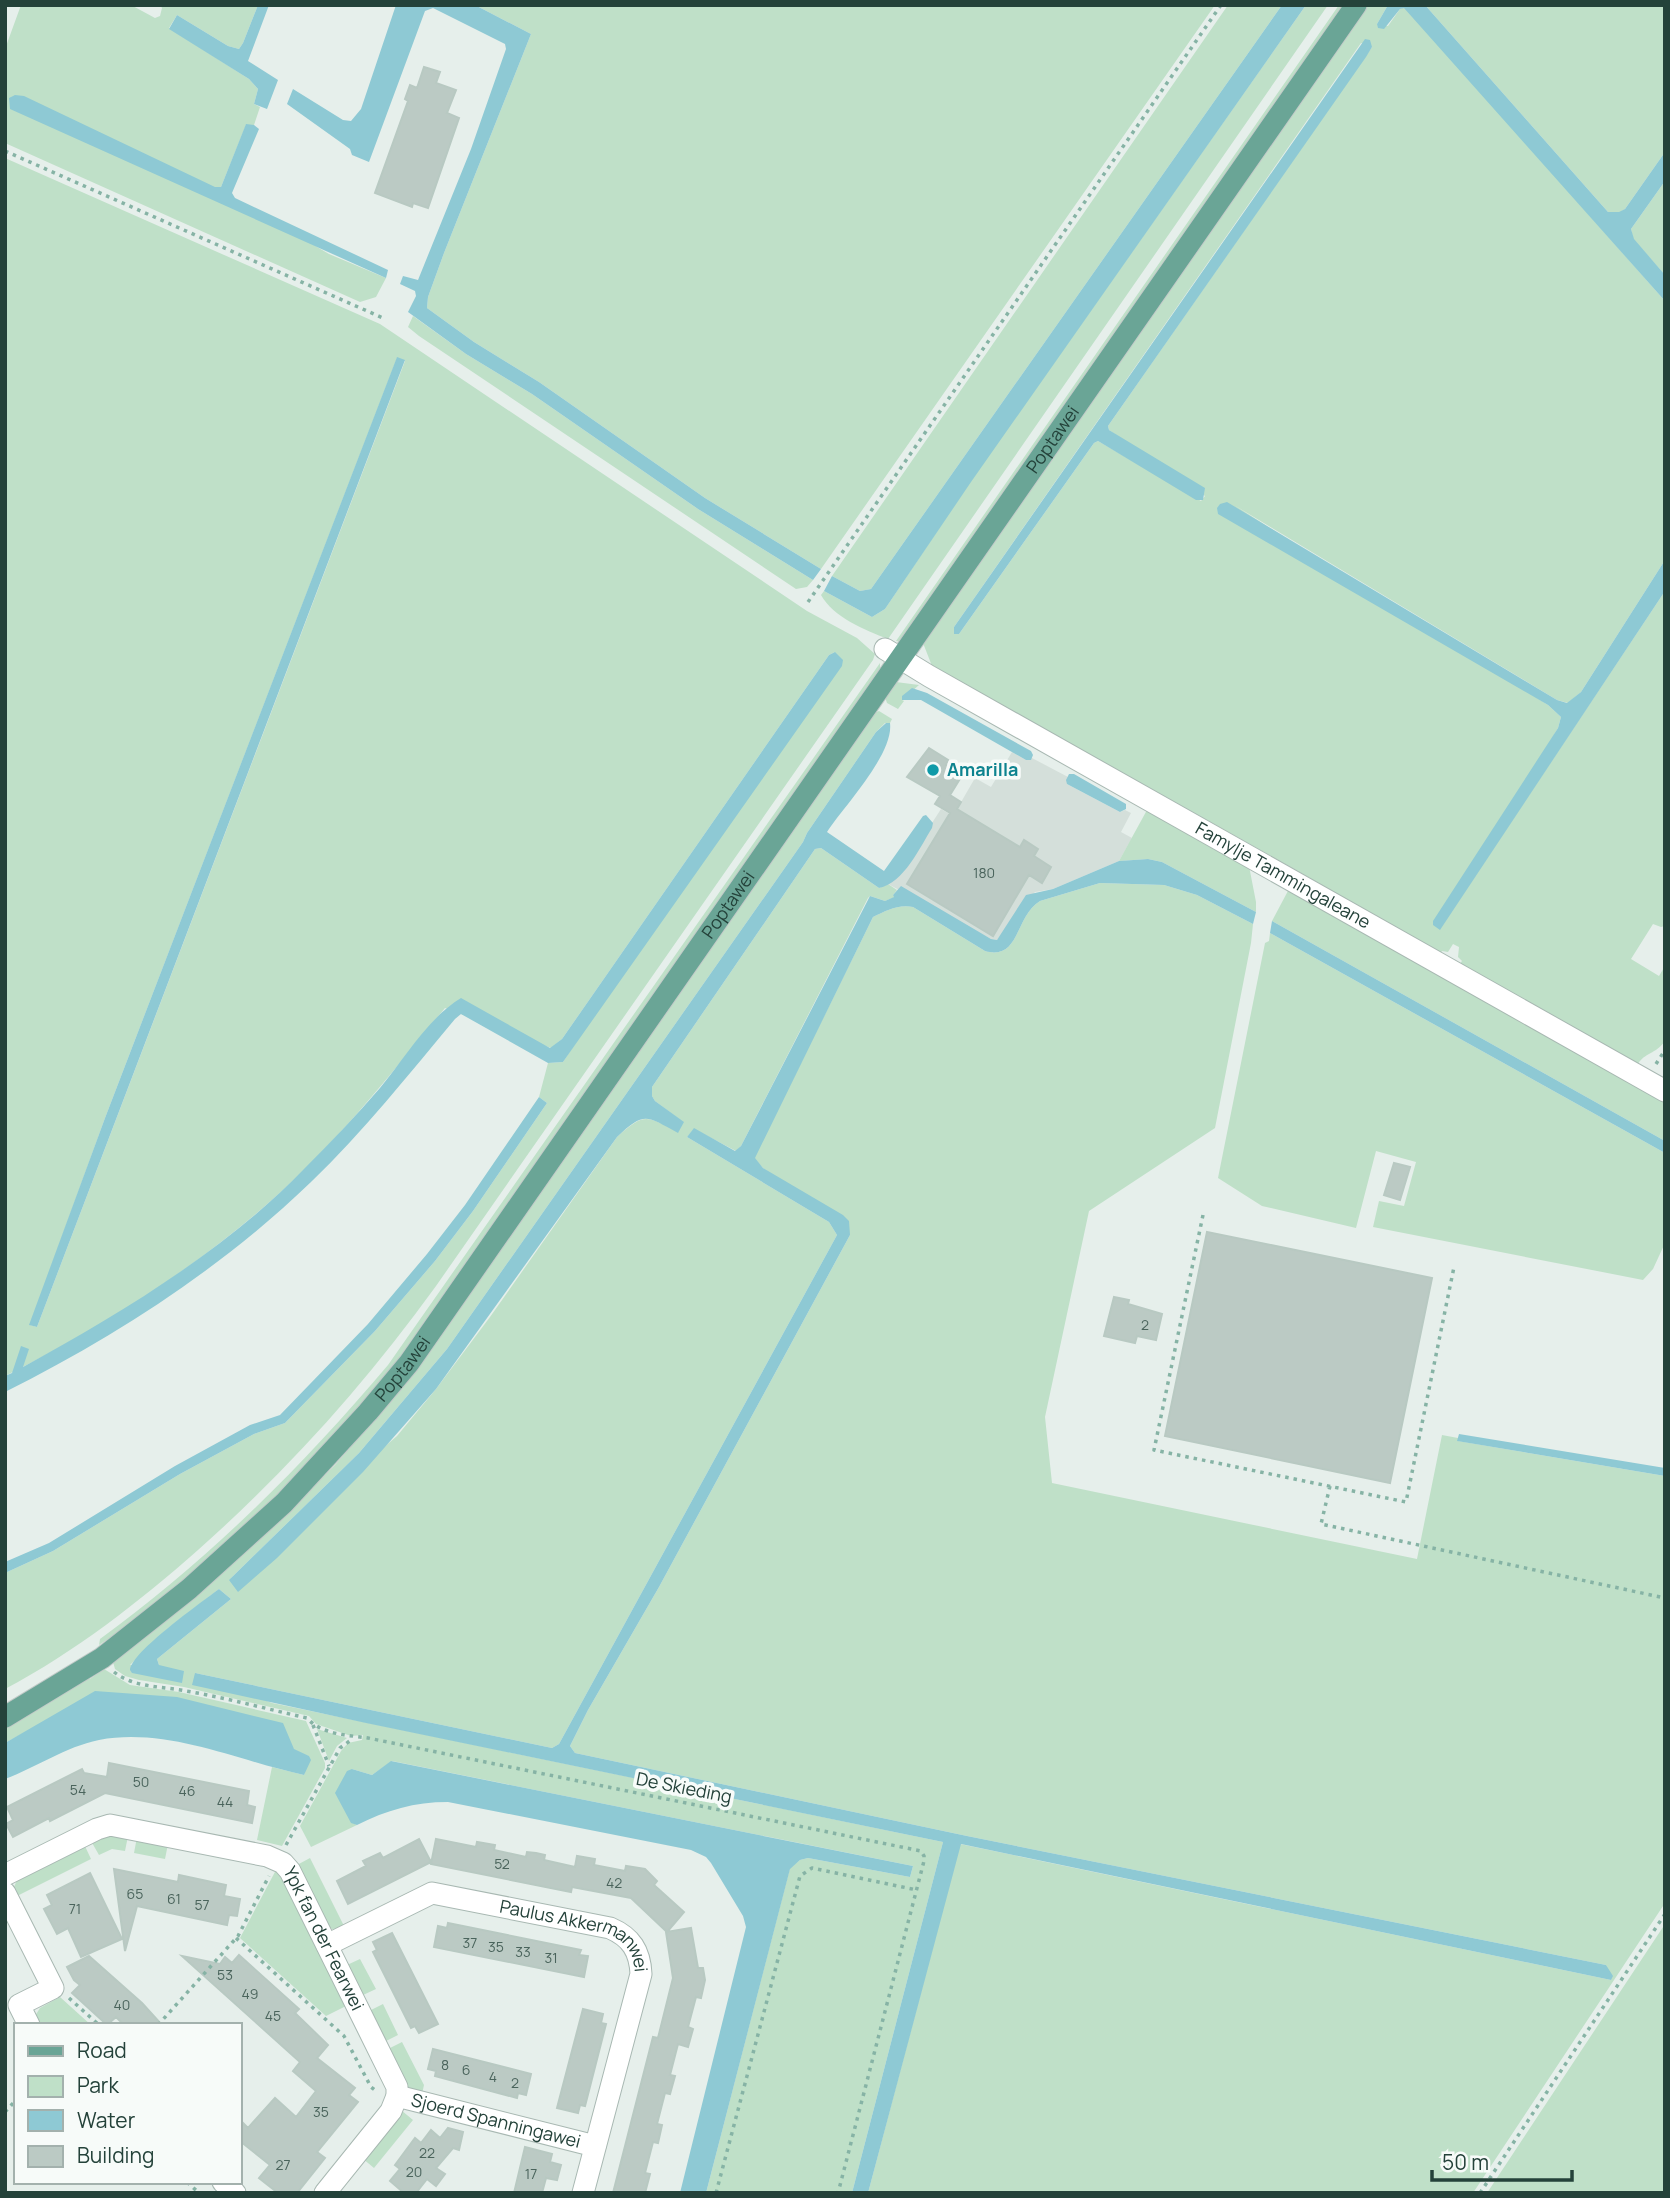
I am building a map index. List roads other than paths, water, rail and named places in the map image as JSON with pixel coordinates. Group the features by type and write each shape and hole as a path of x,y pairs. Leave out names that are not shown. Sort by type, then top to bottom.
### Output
{"main road":[{"name":"Poptawei","path":"5,1717 102,1658 189,1589 284,1503 409,1363 893,654 1356,5"}],"street":[{"name":"Famylje Tammingaleane","path":"893,654 1665,1091"},
{"name":"Ypk fan der Fearwei","path":"5,1875 110,1825 278,1859 290,1871 394,2079 396,2100"},
{"path":"5,1892 53,1988 19,2005 28,2023"},
{"name":"Paulus Akkermanwei","path":"327,1945 428,1894 436,1893 610,1928 628,1938 639,1954 641,1973 583,2193"},
{"path":"325,2193 396,2100"},
{"name":"Sjoerd Spanningawei","path":"396,2100 595,2146"}],"water":[{"path":"258,5 269,5 248,61 278,80 267,109 254,104 258,89 249,79 169,29 177,15 228,46 239,49"},
{"path":"396,5 475,5 531,34 444,253 428,297 427,308 474,342 539,382 705,498 821,569 813,580 698,509 532,394 466,354 408,312 416,296 415,291 400,284 403,276 418,280 471,149 506,49 505,44 433,8 425,11 369,162 352,155 350,149 287,104 293,89 343,120 351,121 361,109"},
{"path":"1282,5 1306,5 885,609 872,617 824,591 832,576 860,591 871,589"},
{"path":"1388,5 1425,5 1608,212 1625,209 1665,152 1665,181 1631,229 1634,239 1665,275 1665,301 1404,8 1400,9 1384,29 1378,28 1377,24"},
{"path":"1365,39 1370,40 1372,47 1366,57 1108,426 1109,430 1205,488 1203,500 1196,500 1098,441 1094,443 959,634 954,634 954,627"},
{"path":"15,95 24,96 215,187 221,187 246,124 254,125 259,129 232,193 235,198 388,270 386,278 10,109 9,98"},
{"path":"397,357 405,360 37,1327 29,1325 105,1118"},
{"path":"1227,502 1557,700 1567,703 1581,692 1665,560 1665,591 1440,930 1433,925 1433,921 1558,728 1561,717 1548,705 1218,514 1217,508 1220,504"},
{"path":"835,652 843,660 842,666 563,1062 548,1063 461,1014 330,1163 241,1243 166,1299 127,1324 5,1392 5,1376 12,1373 21,1346 29,1349 23,1367 97,1325 171,1278 207,1253 274,1198 362,1109 427,1027 461,998 550,1048 562,1039 829,655"},
{"path":"912,688 927,693 1031,751 1031,760 1026,760 921,700 902,700 902,696"},
{"path":"886,723 890,723 889,736 876,764 827,832 884,871 926,815 933,823 932,828 904,872 888,885 879,888 821,848 815,849 652,1087 655,1101 684,1122 678,1133 646,1119 634,1123 617,1137 436,1389 363,1472 277,1558 238,1592 229,1580 359,1453 447,1349 803,842 876,732"},
{"path":"1069,774 1074,774 1126,804 1126,809 1120,812 1067,784"},
{"path":"1148,859 1162,862 1256,912 1253,924 1197,895 1164,885 1100,883 1040,901 1032,908 1011,944 1005,950 996,952 985,951 913,907 897,907 873,917 755,1158 763,1168 843,1215 849,1221 850,1235 570,1746 575,1753 967,1836 1606,1965 1613,1976 1611,1980 961,1844 868,2193 852,2193 943,1842 192,1685 195,1673 552,1748 559,1744 837,1235 829,1222 687,1137 694,1128 735,1151 741,1146 870,896 885,901 894,897 901,886 997,940 1026,895 1053,889 1119,861"},
{"path":"1272,921 1665,1141 1665,1153 1270,933"},
{"path":"539,1097 547,1103 435,1261 375,1331 285,1423 254,1434 180,1474 53,1551 5,1573 5,1562 49,1543 175,1466 250,1425 280,1415 368,1324 427,1254 465,1205"},
{"path":"1459,1434 1665,1468 1665,1476 1457,1441"},
{"path":"219,1589 231,1599 157,1659 159,1665 184,1671 182,1683 132,1673 130,1670 133,1662 142,1652 168,1628"},
{"path":"95,1691 177,1697 283,1723 294,1749 309,1756 311,1760 304,1775 203,1747 151,1738 125,1737 74,1747 5,1779 5,1743"},
{"path":"391,1761 913,1866 910,1877 808,1858 800,1860 790,1869 706,2193 680,2193 746,1927 743,1916 711,1863 706,1857 691,1850 448,1802 412,1805 357,1825 351,1823 335,1793 347,1771 352,1769 372,1775"}],"place":[{"name":"Amarilla","path":"933,770"}]}
